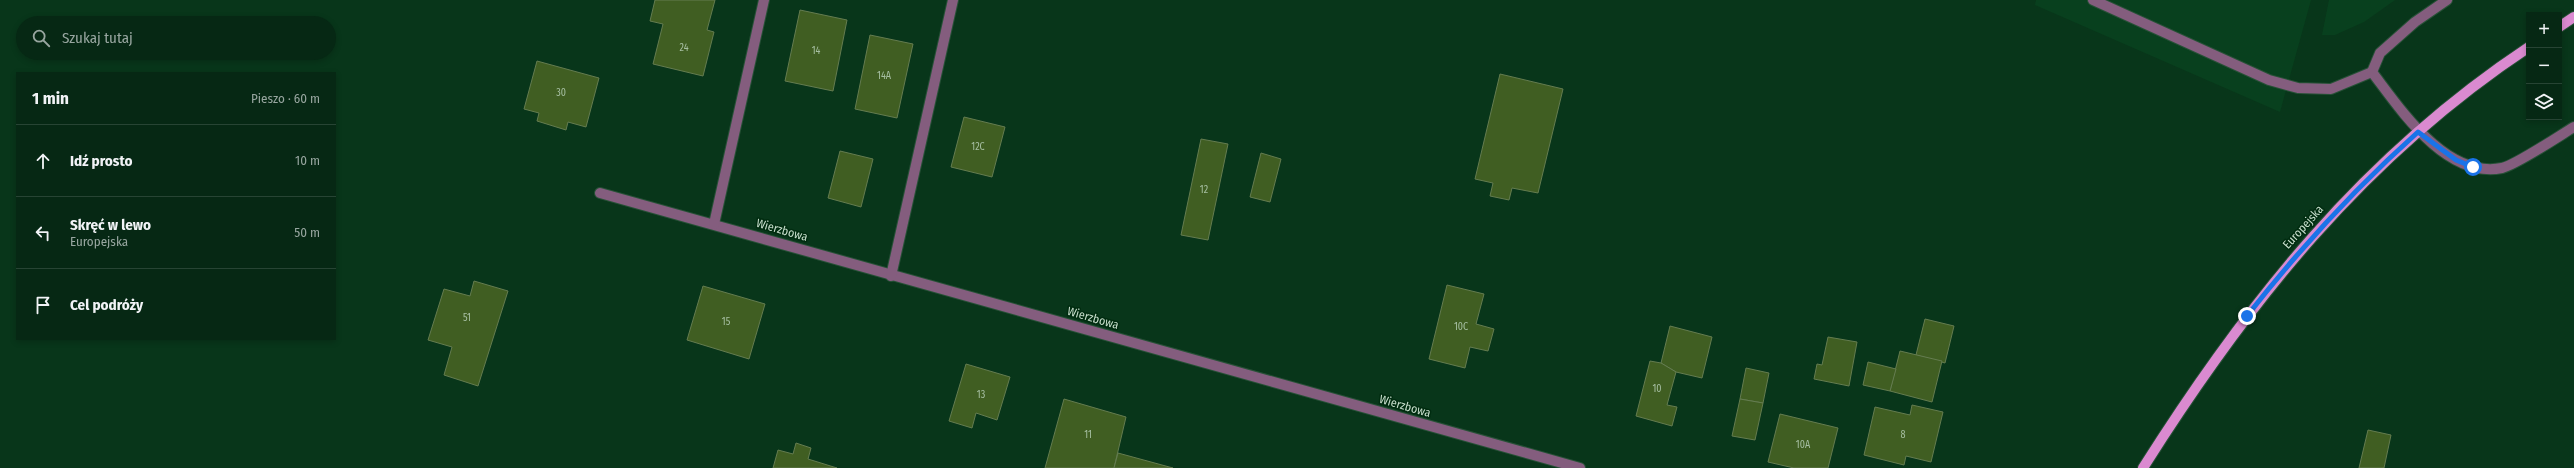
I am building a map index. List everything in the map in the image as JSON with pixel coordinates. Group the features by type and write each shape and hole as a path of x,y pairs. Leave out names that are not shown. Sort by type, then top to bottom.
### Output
{"main road":[{"path":"2562,25 2574,17"},
{"name":"Europejska","path":"2143,468 2218,354 2286,266 2344,201 2418,132 2528,48"}],"street":[{"path":"714,224 764,0"},
{"path":"891,276 953,0"},
{"path":"2093,0 2269,80 2298,88 2331,89 2372,72 2380,53 2415,22 2447,0"},
{"path":"2372,72 2418,132 2456,160 2473,167 2503,168 2574,127"},
{"name":"Wierzbowa","path":"600,193 714,224 891,276 1580,468"}],"shaded area":[{"path":"2036,0 2311,0 2280,112 2035,5"},
{"path":"2329,0 2395,0 2364,22 2335,35 2322,35"}],"building":[{"path":"655,0 715,0 707,30 714,32 703,76 653,64 663,24 650,21"},
{"path":"800,10 847,20 833,91 785,81"},
{"path":"870,35 913,44 897,118 855,109"},
{"path":"537,61 599,78 586,127 568,122 566,130 537,121 539,113 524,109"},
{"path":"1500,74 1563,89 1538,193 1512,188 1509,200 1490,196 1493,183 1475,179"},
{"path":"964,117 1005,127 992,177 951,167"},
{"path":"1201,139 1228,144 1208,240 1181,235"},
{"path":"840,151 873,159 861,207 828,198"},
{"path":"1261,153 1281,159 1270,202 1250,197"},
{"path":"474,281 508,291 478,386 444,375 452,347 428,340 444,289 470,296"},
{"path":"1447,285 1484,294 1476,324 1494,329 1488,351 1470,347 1465,368 1429,359"},
{"path":"703,286 765,304 749,359 687,340"},
{"path":"1925,319 1954,326 1945,363 1916,355"},
{"path":"1670,326 1712,337 1702,378 1676,372 1661,363"},
{"path":"1828,337 1857,342 1849,386 1814,379 1817,364 1822,365"},
{"path":"1900,351 1942,361 1932,402 1890,391"},
{"path":"1650,361 1661,363 1676,372 1667,405 1677,407 1672,426 1636,416"},
{"path":"1868,362 1896,369 1890,391 1863,385"},
{"path":"966,364 1010,377 997,420 976,413 972,428 949,421"},
{"path":"1746,368 1769,373 1763,403 1740,399"},
{"path":"1064,399 1126,417 1114,468 1045,468"},
{"path":"1740,399 1763,403 1755,440 1732,436"},
{"path":"1912,405 1943,412 1931,462 1906,456 1904,465 1864,455 1875,407 1910,415"},
{"path":"1780,414 1838,428 1828,468 1794,468 1768,462"},
{"path":"2368,430 2391,435 2384,468 2359,468"},
{"path":"796,443 811,448 808,459 837,468 773,468 778,450 793,454"},
{"path":"1118,453 1173,468 1114,468"}],"route":[{"path":"2247,316 2281,272 2344,201 2418,132 2456,160 2473,167"}]}
